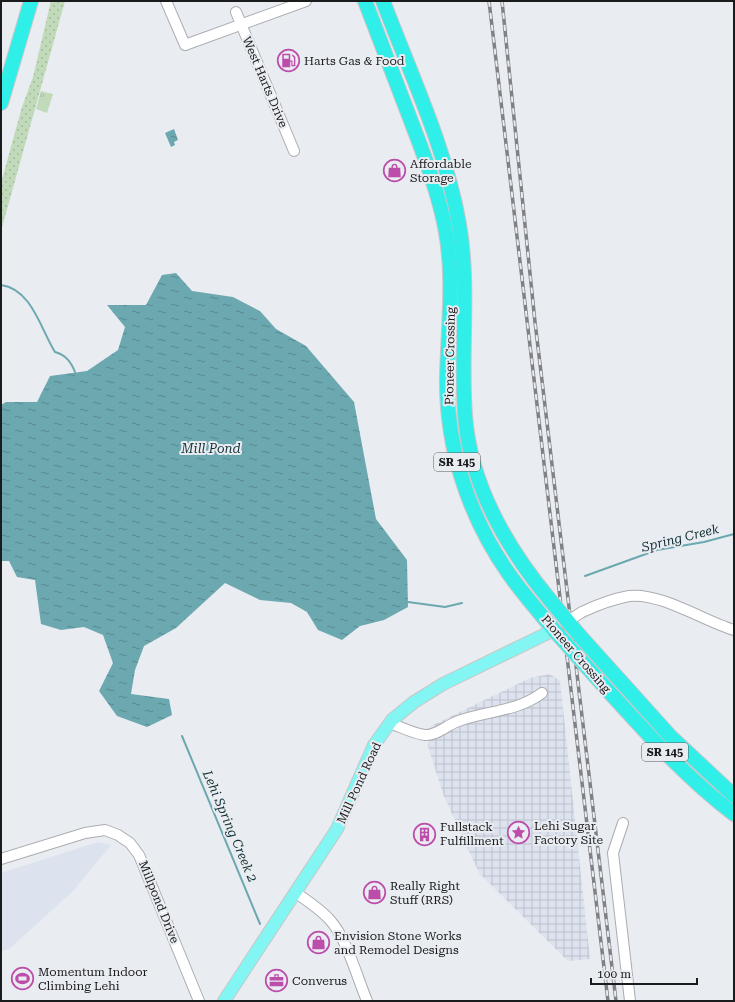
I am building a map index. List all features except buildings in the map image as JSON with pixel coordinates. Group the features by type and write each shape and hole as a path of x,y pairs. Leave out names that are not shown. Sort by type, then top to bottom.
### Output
{"highway":[{"path":"1,103 32,1"},
{"name":"Pioneer Crossing","path":"365,1 419,143 446,227 450,261 451,296 447,380 449,416 453,447 463,483 476,516 509,574 554,630 657,744 714,799 734,814"},
{"name":"Pioneer Crossing","path":"382,1 435,136 459,222 464,259 465,416 478,478 489,508 504,536 536,582 568,622 670,736 734,796"}],"main road":[{"name":"Mill Pond Road","path":"224,1001 337,829 374,745 390,723 414,702 443,684 554,630"}],"street":[{"path":"166,1 185,45 306,1"},
{"name":"West Harts Drive","path":"236,12 294,151"},
{"path":"568,622 582,612 612,601 630,596 644,596 684,609 720,626 734,630"},
{"path":"390,723 425,735 432,734 458,721 490,711 509,709 542,693"},
{"path":"623,823 613,853 630,1001"},
{"name":"Millpond Drive","path":"1,859 85,834 105,830 118,835 130,843 139,855 199,1001"},
{"path":"296,893 317,908 330,920 340,934 366,1001"}],"shaded area":[{"name":"Lehi Sugar Factory Site","path":"550,674 560,681 590,959 568,961 479,873 443,794 428,746 431,726 530,678"},
{"path":"98,842 111,845 73,891 9,949 1,951 1,873"}],"green space":[{"path":"51,1 65,1 1,231 1,183 22,107 33,77"},
{"path":"41,91 53,94 47,113 36,109"}],"water":[{"path":"174,129 178,140 174,142 175,145 171,147 165,133"},
{"name":"Mill Pond","path":"176,273 192,291 233,297 260,311 276,329 306,346 354,402 376,519 407,560 408,607 384,620 360,626 342,640 318,630 307,612 291,603 260,600 225,583 176,628 144,646 135,670 131,694 169,699 172,715 147,727 117,716 99,691 113,663 103,635 84,627 61,630 41,624 35,580 17,577 9,561 1,561 1,405 6,402 37,402 50,376 87,371 118,350 125,327 107,305 146,305 162,275"}],"waterway":[{"path":"1,285 12,288 21,294 28,302 55,352 68,359 75,372"},
{"name":"Spring Creek","path":"585,576 657,550 704,542 734,534"},
{"name":"Spring Creek","path":"408,602 445,607 462,603"},
{"name":"Lehi Spring Creek 2","path":"182,736 260,924"}],"railway":[{"path":"489,1 608,1001"},
{"path":"502,1 535,322 616,1001"}],"place":[{"name":"Harts Gas & Food","path":"289,61"},
{"name":"Affordable Storage","path":"395,171"},
{"name":"Lehi Sugar Factory Site","path":"519,833"},
{"name":"Fullstack Fulfillment","path":"425,834"},
{"name":"Really Right Stuff (RRS)","path":"374,893"},
{"name":"Envision Stone Works and Remodel Designs","path":"318,943"},
{"name":"Momentum Indoor Climbing Lehi","path":"22,979"},
{"name":"Converus","path":"277,981"}]}
